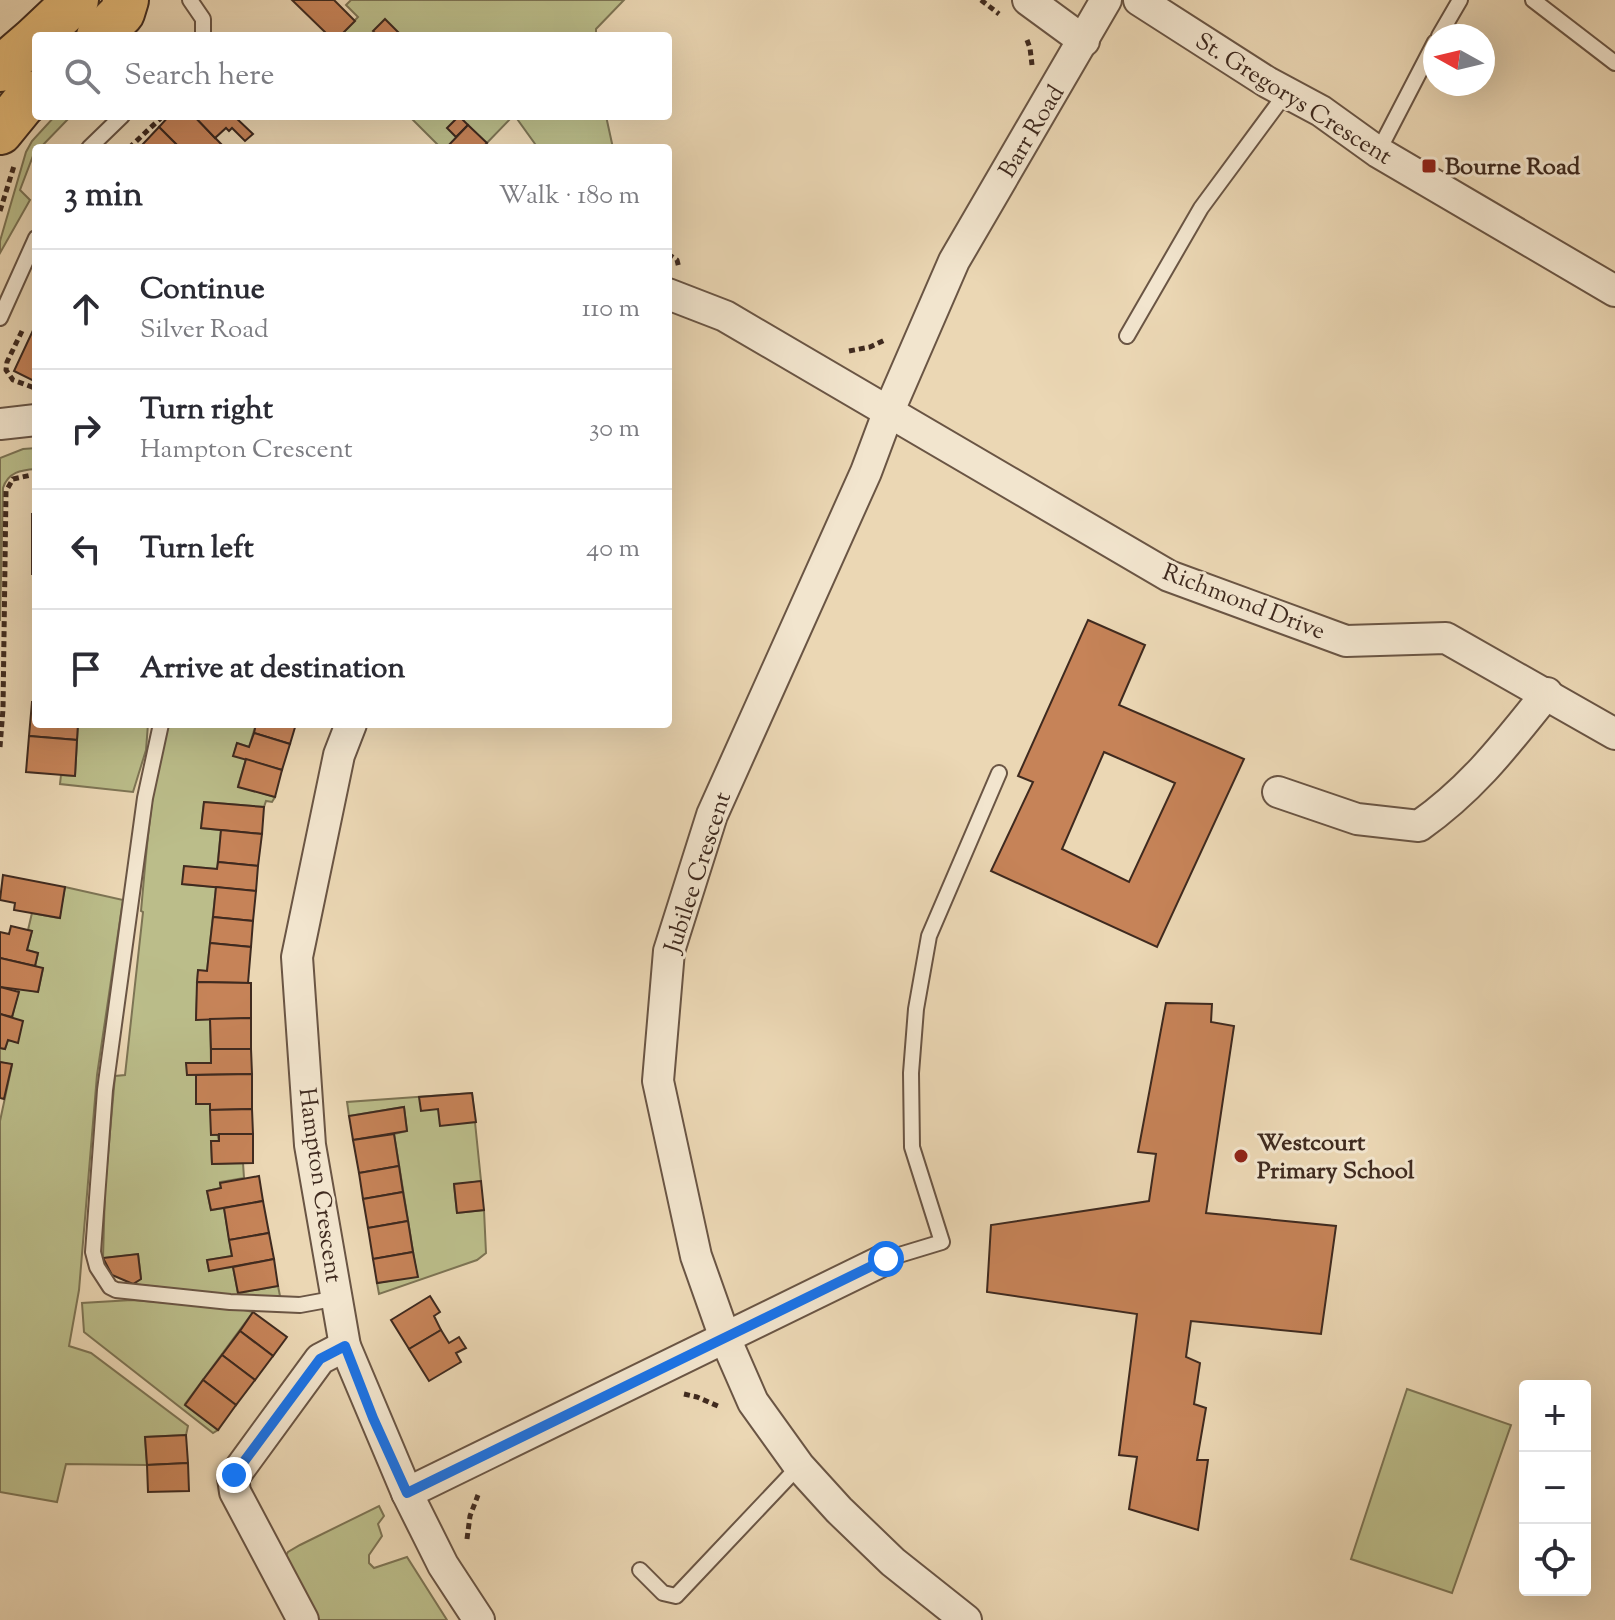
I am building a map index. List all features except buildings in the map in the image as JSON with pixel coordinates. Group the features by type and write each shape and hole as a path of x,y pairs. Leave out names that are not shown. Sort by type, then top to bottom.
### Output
{"main road":[{"path":"42,32 76,0"},
{"path":"103,32 122,13 126,0"},
{"path":"0,69 32,41"},
{"path":"0,132 32,97"}],"street":[{"name":"Barr Road","path":"954,261 1106,0"},
{"name":"St. Gregorys Crescent","path":"1139,0 1286,93 1321,111 1378,152 1614,289"},
{"path":"1016,9 1084,41"},
{"name":"Jubilee Crescent","path":"954,261 888,413 866,472 712,815 669,951 658,1081 696,1256 725,1338 753,1402 799,1466 856,1528 966,1620"},
{"path":"678,277 725,316 888,413"},
{"name":"Richmond Drive","path":"888,413 1169,576 1346,641 1446,638 1615,734"},
{"path":"0,424 32,420"},
{"path":"1278,792 1357,819 1419,826 1450,804 1480,773 1547,693"},
{"name":"Hampton Crescent","path":"349,728 339,755 297,957 310,1145 345,1346 407,1493 443,1565 479,1620"},
{"path":"407,1493 886,1259"},
{"path":"303,1620 232,1482 234,1475 320,1359 345,1346"}],"lane":[{"path":"190,0 203,19 203,32"},
{"path":"1446,24 1460,0"},
{"path":"1533,0 1615,63"},
{"path":"1378,152 1423,65"},
{"path":"1127,336 1201,208 1286,93"},
{"path":"93,144 118,120"},
{"path":"0,318 32,247"},
{"path":"160,728 145,798 106,1078 97,1185 95,1261 110,1287 121,1291 288,1305 338,1298"},
{"path":"886,1259 942,1242 912,1147 911,1073 916,1009 929,936 999,773"},
{"path":"640,1570 663,1593 676,1596 799,1466"}],"path":[{"path":"981,0 1016,9"},
{"path":"1021,33 1030,48 1032,60 1029,74"},
{"path":"133,144 159,120"},
{"path":"672,257 678,262 678,277"},
{"path":"24,326 6,368 13,380 32,387"},
{"path":"840,351 875,346 893,333"},
{"path":"0,747 6,489 13,479 32,475"},
{"path":"673,1393 697,1397 727,1412"},
{"path":"467,1551 467,1527 472,1507 481,1491"}],"green space":[{"path":"351,0 624,0 596,32 344,32 358,17 346,5"},
{"path":"51,120 67,120 44,144 32,144 32,158 20,190 30,200 0,253 0,241 32,141"},
{"path":"413,120 509,120 486,144 437,144"},
{"path":"518,120 607,120 612,144 535,144"},
{"path":"32,448 32,469 8,478 3,488 0,621 0,458"},
{"path":"78,728 148,728 146,750 133,792 60,784 61,775 75,776"},
{"path":"168,728 255,728 249,747 237,743 234,755 246,759 238,786 275,797 272,802 266,801 264,807 204,802 201,828 221,830 217,869 184,866 183,884 216,887 207,971 198,970 196,1019 210,1019 211,1063 187,1063 187,1075 196,1075 197,1104 210,1104 219,1141 211,1141 212,1164 243,1163 244,1178 220,1182 221,1188 207,1191 211,1210 224,1208 232,1256 207,1260 209,1270 233,1267 238,1293 278,1286 280,1296 243,1297 133,1284 141,1278 138,1254 103,1258 105,1188 115,1076 125,1075 150,817"},
{"path":"65,887 123,900 97,1075 79,1290 69,1346 91,1353 188,1426 186,1435 145,1437 147,1465 66,1464 57,1502 0,1492 0,1121 12,1065 0,1062 0,1048 5,1049 8,1040 17,1042 12,1018 19,988 38,992 43,969 35,966 38,953 27,950 32,931 28,930 32,913 59,918"},
{"path":"472,1093 481,1181 454,1185 457,1213 484,1210 486,1253 477,1260 379,1294 377,1283 417,1276 394,1134 407,1131 404,1107 349,1116 347,1102"},
{"path":"132,1300 253,1312 185,1404 218,1430 213,1433 84,1332 82,1303"},
{"path":"1407,1389 1511,1425 1452,1593 1351,1559"},
{"path":"379,1506 384,1516 378,1524 382,1536 369,1555 369,1563 374,1568 407,1557 447,1620 316,1620 285,1557 300,1545"}],"place":[{"name":"Bourne Road","path":"1429,166"},
{"name":"Westcourt Primary School","path":"1241,1156"}],"route":[{"path":"234,1475 320,1359 345,1346 407,1493 886,1259"}]}
